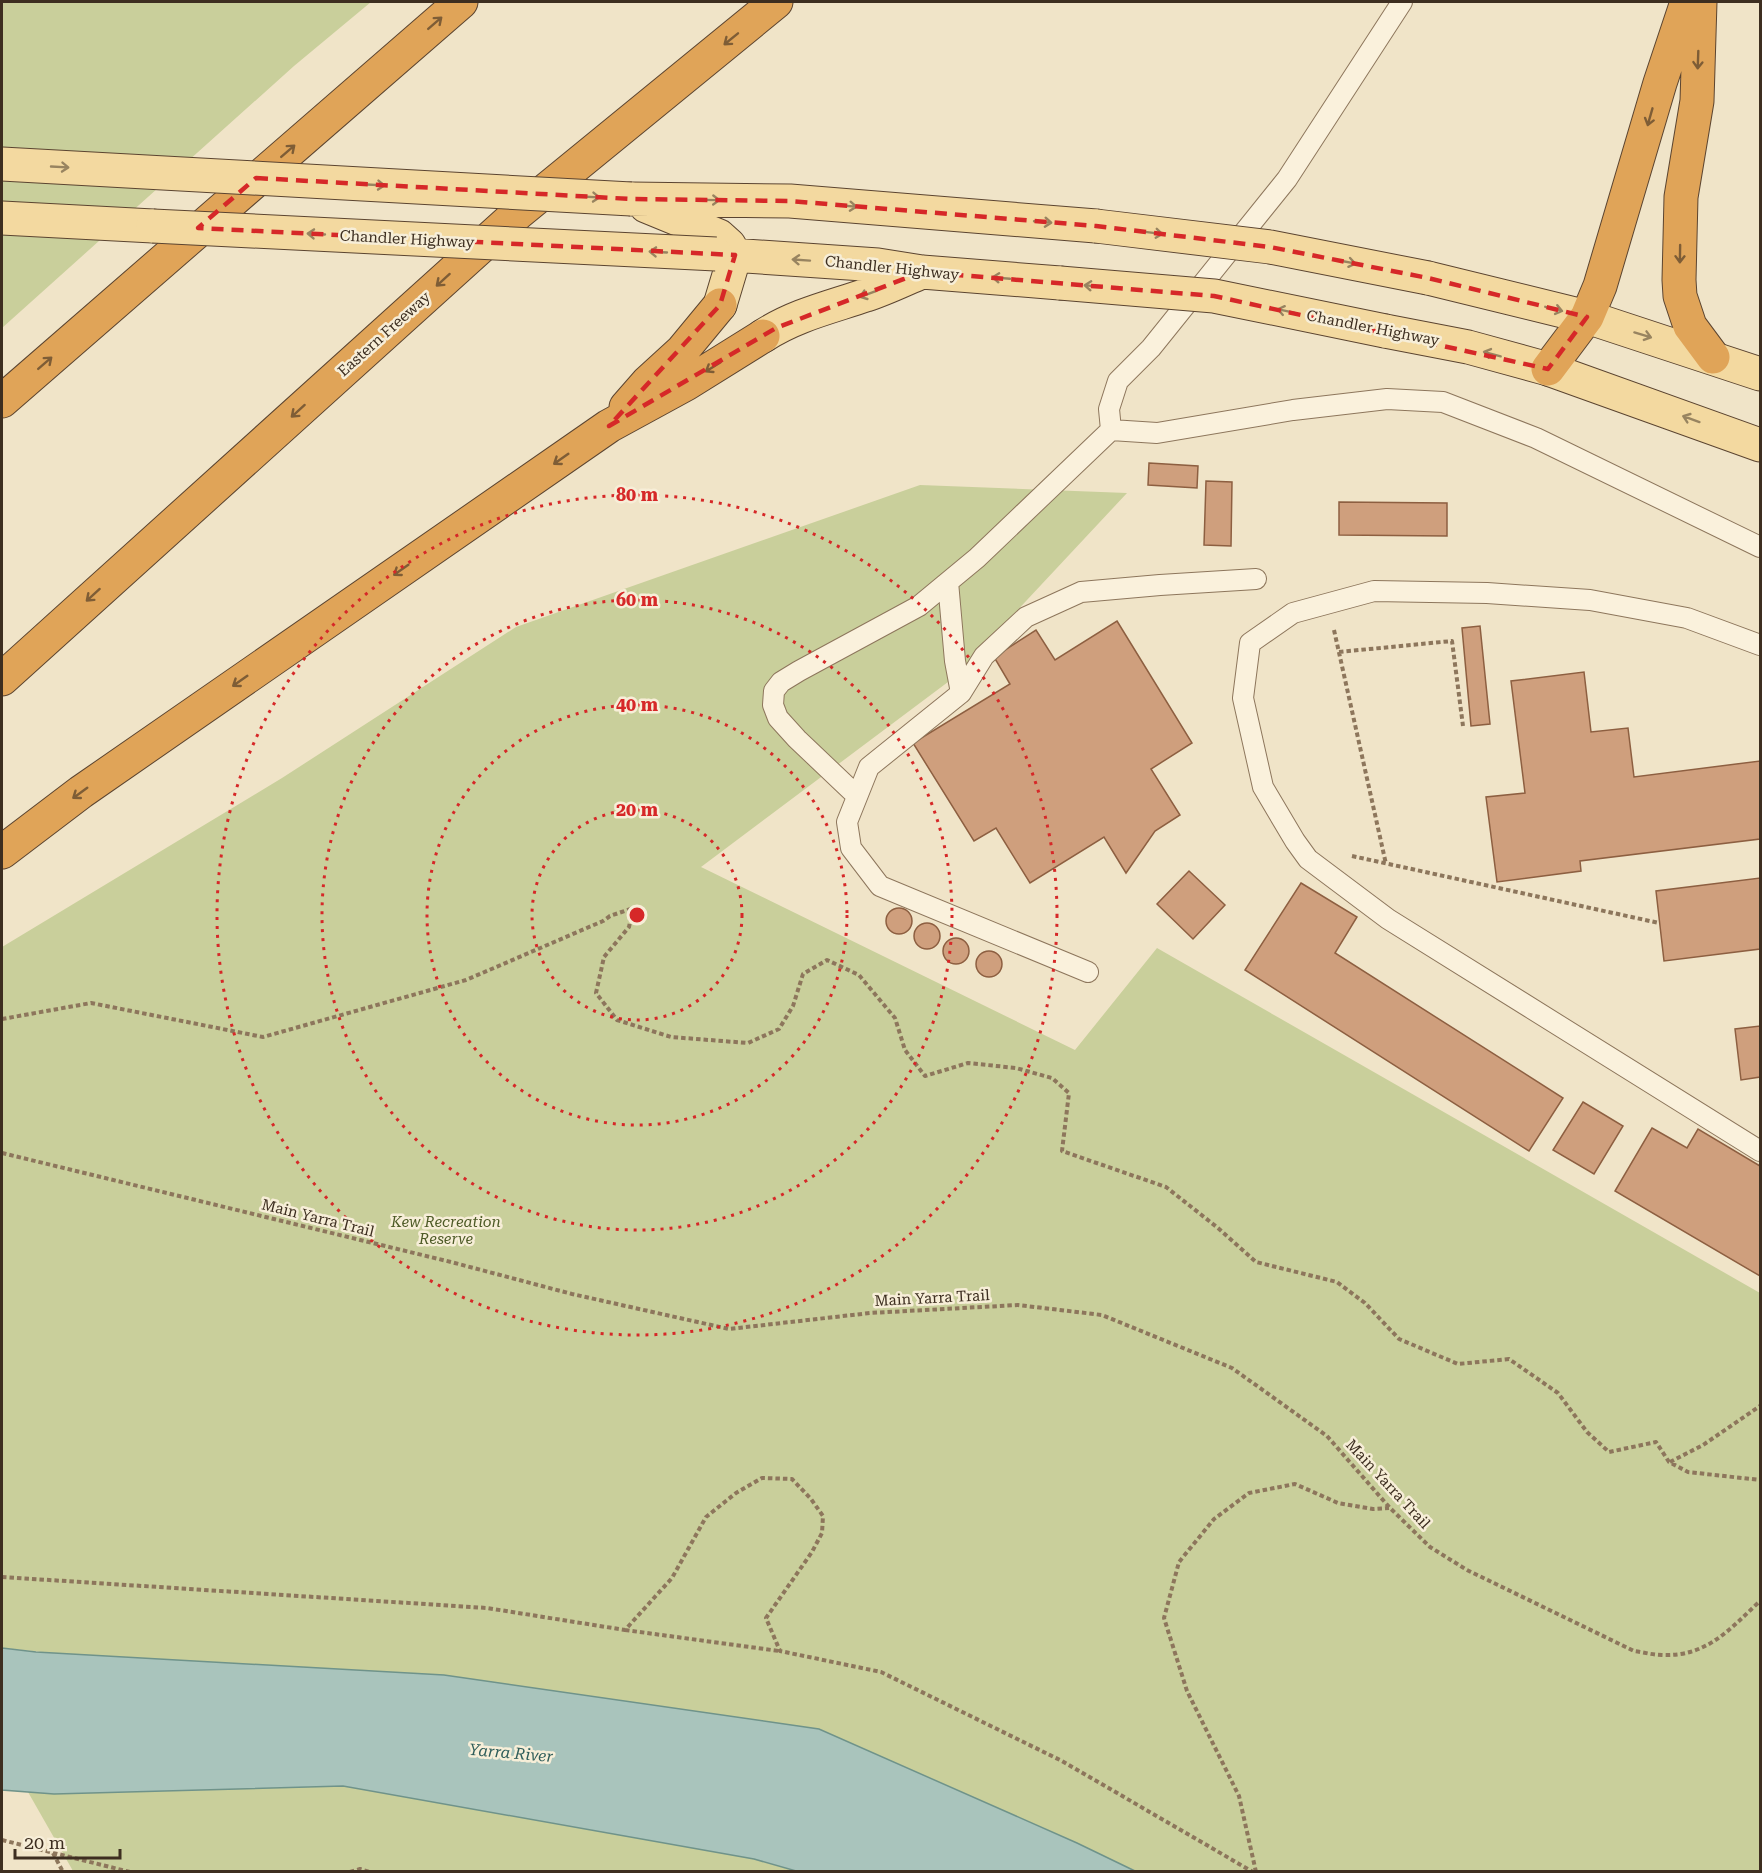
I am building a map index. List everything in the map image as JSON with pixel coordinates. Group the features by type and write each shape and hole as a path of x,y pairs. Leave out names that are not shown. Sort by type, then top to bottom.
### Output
{"highway":[{"path":"2,401 461,2"},
{"name":"Eastern Freeway","path":"2,679 518,213 776,2"},
{"path":"1548,369 1587,317 1605,271 1660,83 1687,2"},
{"path":"1700,2 1697,101 1681,197 1679,280 1680,296 1690,326 1713,357"},
{"path":"609,426 647,383 682,351 720,305"},
{"path":"2,852 91,785 609,426 686,384 763,336"}],"main road":[{"path":"2,164 631,199 790,201 1096,226 1270,247 1428,278 1587,317 1761,374"},
{"path":"631,199 719,236 727,252 720,305"},
{"name":"Chandler Highway","path":"2,219 727,252 922,272 1214,296 1468,347 1548,369 1761,445"},
{"path":"763,336 816,310 868,295 922,272"}],"lane":[{"path":"1111,430 1109,409 1118,381 1151,348 1287,179 1402,2"},
{"path":"858,796 778,718 773,705 774,691 781,682 799,671 919,606 977,558 1111,430 1157,433 1293,410 1387,399 1443,402 1536,438 1761,547"},
{"path":"1088,972 880,886 850,848 847,822 869,767 961,693 984,656 1026,617 1081,592 1256,579"},
{"path":"948,582 955,661 961,693"},
{"path":"1761,645 1687,618 1590,600 1487,593 1374,591 1293,613 1250,643 1243,698 1263,787 1294,841 1308,859 1388,919 1761,1151"}],"path":[{"path":"1328,604 1386,864"},
{"path":"1339,652 1452,641 1463,726"},
{"path":"1352,855 1659,922"},
{"path":"2,1019 91,1004 263,1037 466,980 633,908 629,927 604,957 596,993 617,1020 671,1037 748,1043 779,1029 793,1006 803,974 827,960 859,975 896,1018 905,1050 925,1076 968,1063 1016,1068 1052,1078 1069,1093 1062,1151 1166,1187 1256,1262 1337,1282 1365,1303 1399,1339 1458,1364 1509,1359 1558,1393 1587,1432 1609,1452 1656,1442 1670,1462 1688,1472 1761,1480"},
{"name":"Main Yarra Trail","path":"2,1153 451,1262 572,1294 729,1329 870,1313 1018,1305 1102,1315 1232,1368 1327,1436 1390,1508 1430,1547 1467,1570 1634,1651 1661,1655 1687,1654 1717,1641 1761,1601"},
{"path":"1670,1462 1703,1444 1761,1406"},
{"path":"625,1630 672,1578 706,1517 736,1493 762,1478 792,1479 823,1516 822,1533 812,1552 766,1618 780,1651"},
{"path":"1254,1872 1239,1796 1187,1691 1164,1618 1179,1562 1214,1519 1249,1493 1295,1484 1338,1503 1373,1509 1390,1508"},
{"path":"2,1577 487,1608 780,1651 881,1672 1062,1761 1254,1872"},
{"path":"2,1840 130,1872"},
{"path":"53,1852 63,1872"},
{"path":"350,1872 360,1869 370,1872"}],"highlighted area":[{"path":"256,178 631,199 790,201 1096,226 1270,247 1428,278 1587,317 1548,369 1214,296 922,272 776,328 609,426 720,305 735,255 198,228"}],"green space":[{"path":"2,2 371,2 294,66 2,328"},
{"name":"Kew Recreation Reserve","path":"920,485 1127,493 956,676 701,867 1075,1050 1157,948 1760,1293 1760,1871 1135,1871 1077,1843 818,1729 2,1648 2,947 282,778 516,627"},
{"path":"343,1786 754,1859 795,1871 73,1871 28,1792 54,1794"}],"water":[{"name":"Yarra River","path":"2,1648 36,1652 444,1675 819,1729 1135,1871 796,1871 754,1859 343,1786 54,1794 2,1790"}],"building":[{"path":"1149,463 1198,466 1197,488 1148,485"},
{"path":"1206,481 1232,482 1231,546 1204,545"},
{"path":"1339,502 1447,503 1447,536 1339,535"},
{"path":"1117,621 1192,743 1151,769 1180,815 1155,831 1126,873 1104,837 1030,883 996,828 974,841 913,743 1010,684 994,657 1036,630 1055,660"},
{"path":"1480,626 1490,724 1471,726 1462,628"},
{"path":"1584,672 1591,732 1628,728 1634,777 1760,761 1760,839 1580,861 1581,871 1497,882 1486,797 1525,793 1511,681"},
{"path":"1189,871 1225,905 1193,939 1157,904"},
{"path":"1760,878 1760,949 1664,961 1656,891"},
{"path":"1301,883 1357,917 1335,953 1563,1098 1529,1151 1245,970"},
{"path":"899,908 908,912 912,921 908,930 899,934 890,930 886,921 890,912"},
{"path":"927,923 936,927 940,936 936,945 927,949 918,945 914,936 918,927"},
{"path":"956,938 965,942 969,951 965,960 956,964 947,960 943,951 947,942"},
{"path":"989,951 998,955 1002,964 998,973 989,977 980,973 976,964 980,955"},
{"path":"1760,1026 1760,1077 1741,1080 1735,1029"},
{"path":"1583,1102 1623,1126 1594,1174 1553,1150"},
{"path":"1652,1128 1687,1148 1698,1129 1760,1166 1760,1276 1615,1191"}]}
